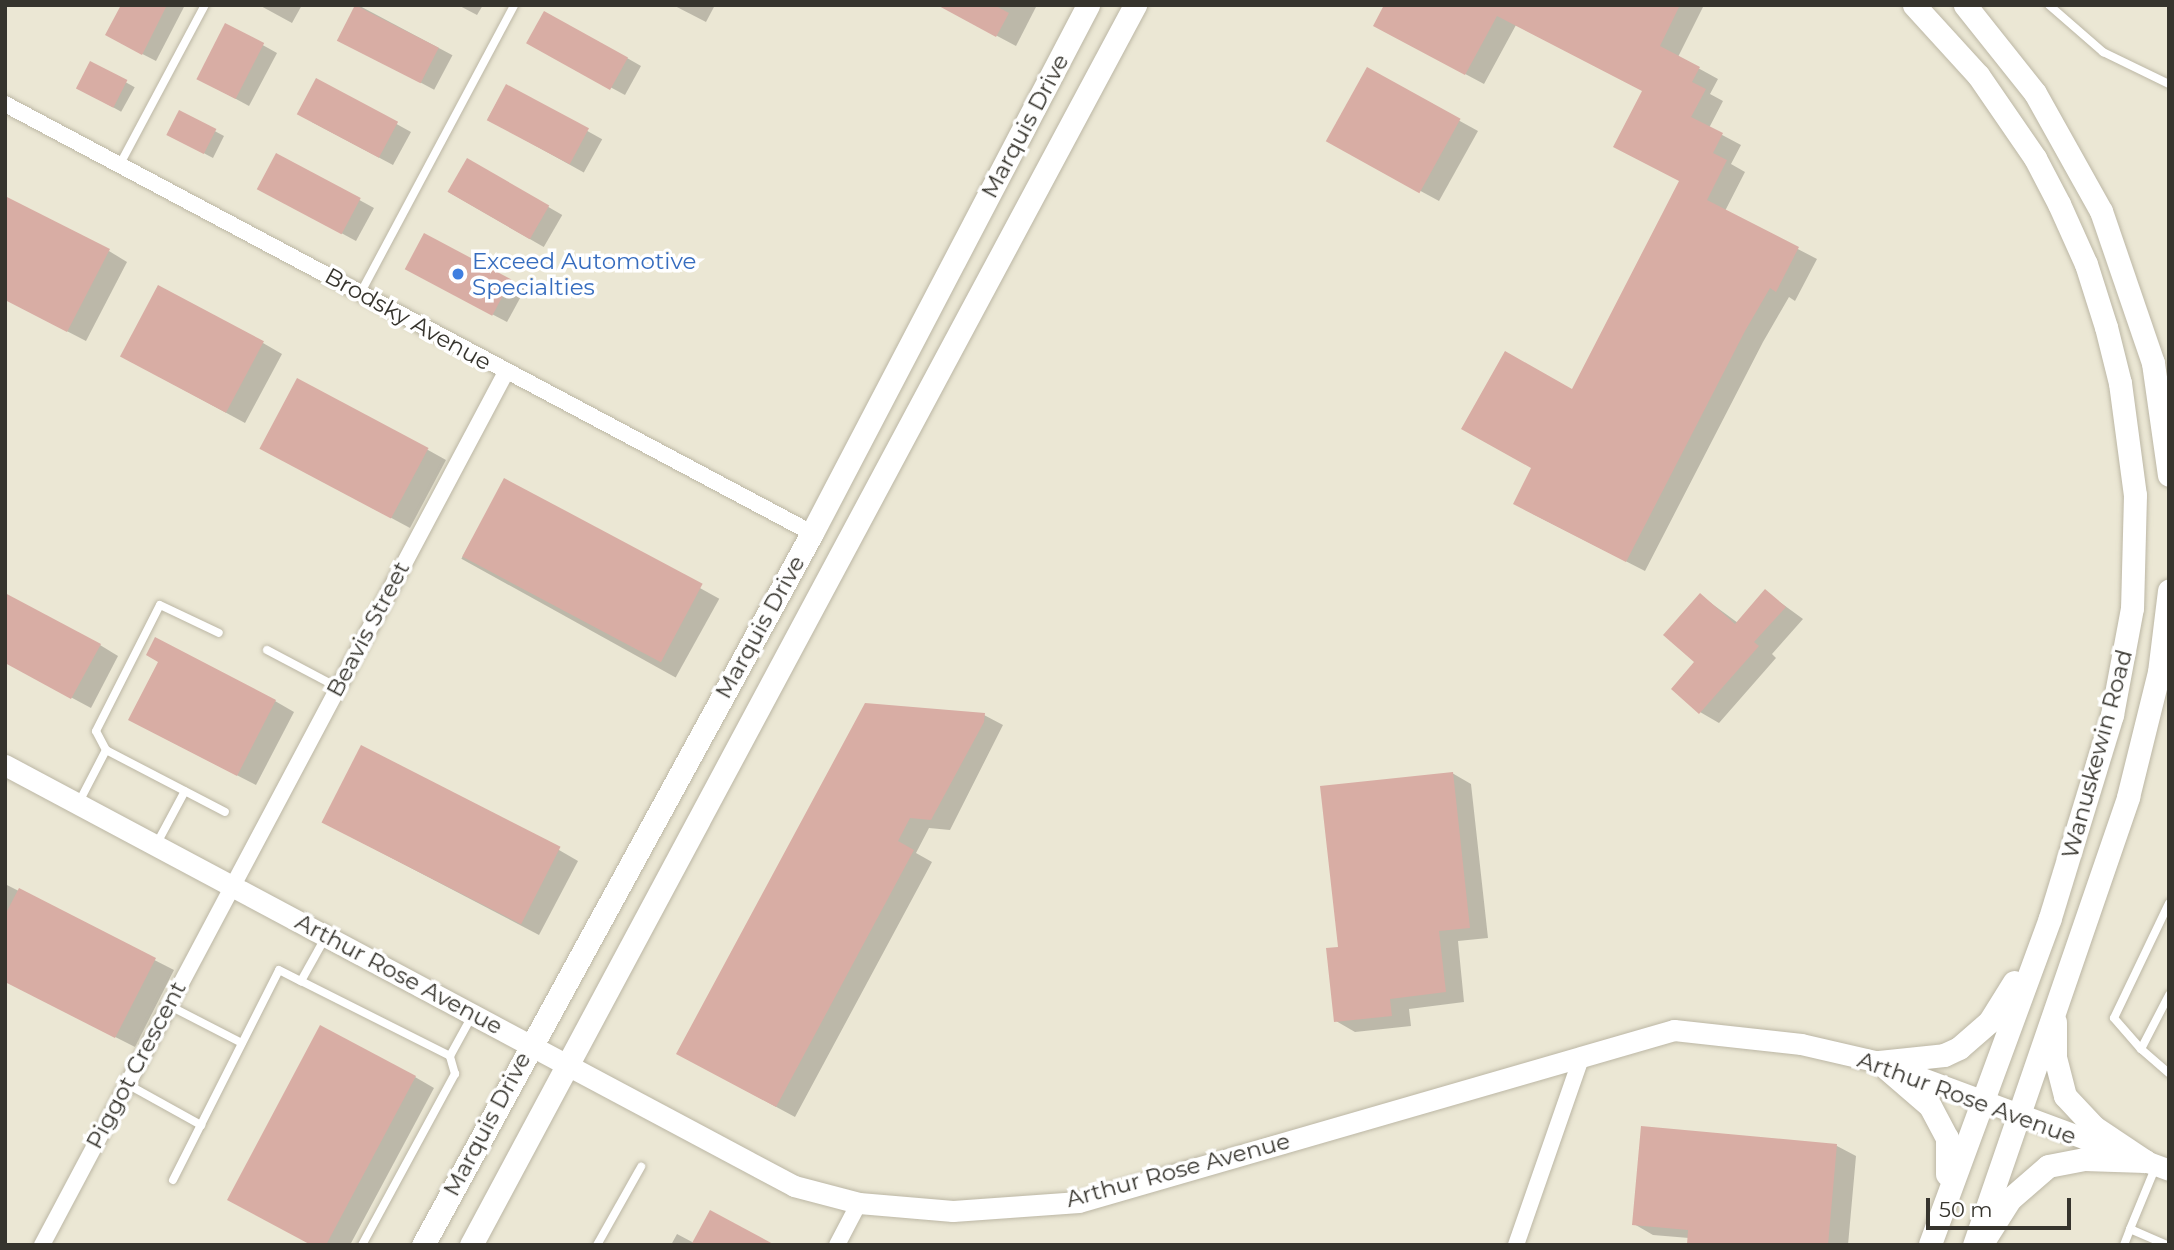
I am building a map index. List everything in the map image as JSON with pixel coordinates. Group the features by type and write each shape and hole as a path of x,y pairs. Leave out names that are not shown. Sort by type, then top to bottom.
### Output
{"main road":[{"name":"Marquis Drive","path":"423,1245 812,533 1088,5"},
{"name":"Marquis Drive","path":"471,1245 1135,5"},
{"name":"Wanuskewin Road","path":"1913,5 1978,75 2035,158 2086,264 2106,327 2128,436 2135,553 2124,662 2050,918 1980,1101 1930,1245"},
{"path":"1965,5 2035,93 2076,158 2110,230 2153,363 2169,475"},
{"name":"Wanuskewin Road","path":"1974,1245 2131,785 2159,672 2169,590"},
{"path":"1879,1062 1944,1055 1973,1039 1989,1022 2050,918"},
{"path":"2055,1004 2055,1057 2066,1096 2094,1127 2157,1165"},
{"path":"1879,1062 1930,1105 1947,1138 1949,1163 1940,1217"},
{"path":"1981,1245 2010,1199 2048,1166 2084,1159 2157,1165"}],"street":[{"name":"Brodsky Avenue","path":"5,104 812,533"},
{"name":"Beavis Street","path":"231,885 506,372"},
{"name":"Arthur Rose Avenue","path":"5,765 569,1063 794,1186 859,1203 953,1211 1079,1202 1674,1030 1801,1044 1879,1062 2017,1117 2157,1165"},
{"name":"Piggot Crescent","path":"42,1245 231,885"},
{"path":"1516,1245 1581,1058"},
{"path":"837,1245 859,1203"}],"lane":[{"path":"120,164 205,5"},
{"path":"361,292 514,5"},
{"path":"2049,5 2103,52 2169,84"},
{"path":"219,633 160,605 96,732 106,750 225,812"},
{"path":"267,650 337,687"},
{"path":"78,804 106,750"},
{"path":"156,845 185,791"},
{"path":"2169,903 2165,921 2114,1018 2141,1049 2169,1073"},
{"path":"301,981 326,936"},
{"path":"173,1180 279,970 450,1056"},
{"path":"2141,1049 2169,995"},
{"path":"168,1005 242,1043"},
{"path":"362,1245 455,1074 450,1056 474,1013"},
{"path":"127,1084 201,1125"},
{"path":"2123,1245 2157,1165"},
{"path":"597,1245 641,1167"},
{"path":"2130,1229 2167,1245"}],"building":[{"path":"121,5 167,5 142,55 105,35"},
{"path":"355,5 439,48 421,83 337,41"},
{"path":"937,5 994,5 1009,13 996,37"},
{"path":"1384,5 1680,5 1660,46 1700,67 1692,82 1706,89 1691,117 1723,133 1713,153 1727,160 1707,200 1799,247 1776,292 1770,288 1745,331 1626,562 1513,504 1531,468 1461,429 1505,351 1572,389 1679,181 1613,147 1642,91 1497,16 1465,75 1373,26"},
{"path":"544,11 628,58 610,90 526,43"},
{"path":"225,23 264,43 236,99 196,79"},
{"path":"90,61 127,80 113,108 76,89"},
{"path":"1367,67 1461,119 1419,193 1326,141"},
{"path":"316,78 398,122 379,158 297,114"},
{"path":"506,84 589,128 570,164 487,120"},
{"path":"179,110 216,129 204,154 166,135"},
{"path":"276,153 361,198 342,234 257,189"},
{"path":"467,158 549,205 530,239 448,192"},
{"path":"5,196 110,249 67,332 5,300"},
{"name":"Exceed Automotive Specialties","path":"424,233 511,279 492,316 405,269"},
{"path":"158,285 264,341 226,413 120,357"},
{"path":"297,378 429,448 391,519 259,449"},
{"path":"504,478 703,584 661,662 462,557"},
{"path":"1765,589 1786,607 1754,642 1759,646 1699,714 1671,689 1694,662 1663,635 1700,593 1735,624"},
{"path":"5,593 101,644 71,699 5,663"},
{"path":"155,637 276,700 237,776 128,720 158,662 146,655"},
{"path":"865,703 985,713 984,722 931,820 910,818 898,841 914,850 776,1107 676,1054"},
{"path":"361,745 561,847 521,924 322,823"},
{"path":"1453,772 1470,928 1439,931 1446,992 1390,999 1392,1016 1334,1022 1326,948 1338,947 1320,786"},
{"path":"19,888 156,958 115,1038 5,982 5,915"},
{"path":"320,1025 416,1076 326,1245 311,1245 227,1200"},
{"path":"1641,1126 1837,1144 1828,1245 1687,1245 1688,1230 1632,1225"},
{"path":"710,1210 775,1245 691,1245"}],"place":[{"name":"Exceed Automotive Specialties","path":"458,274"}]}
